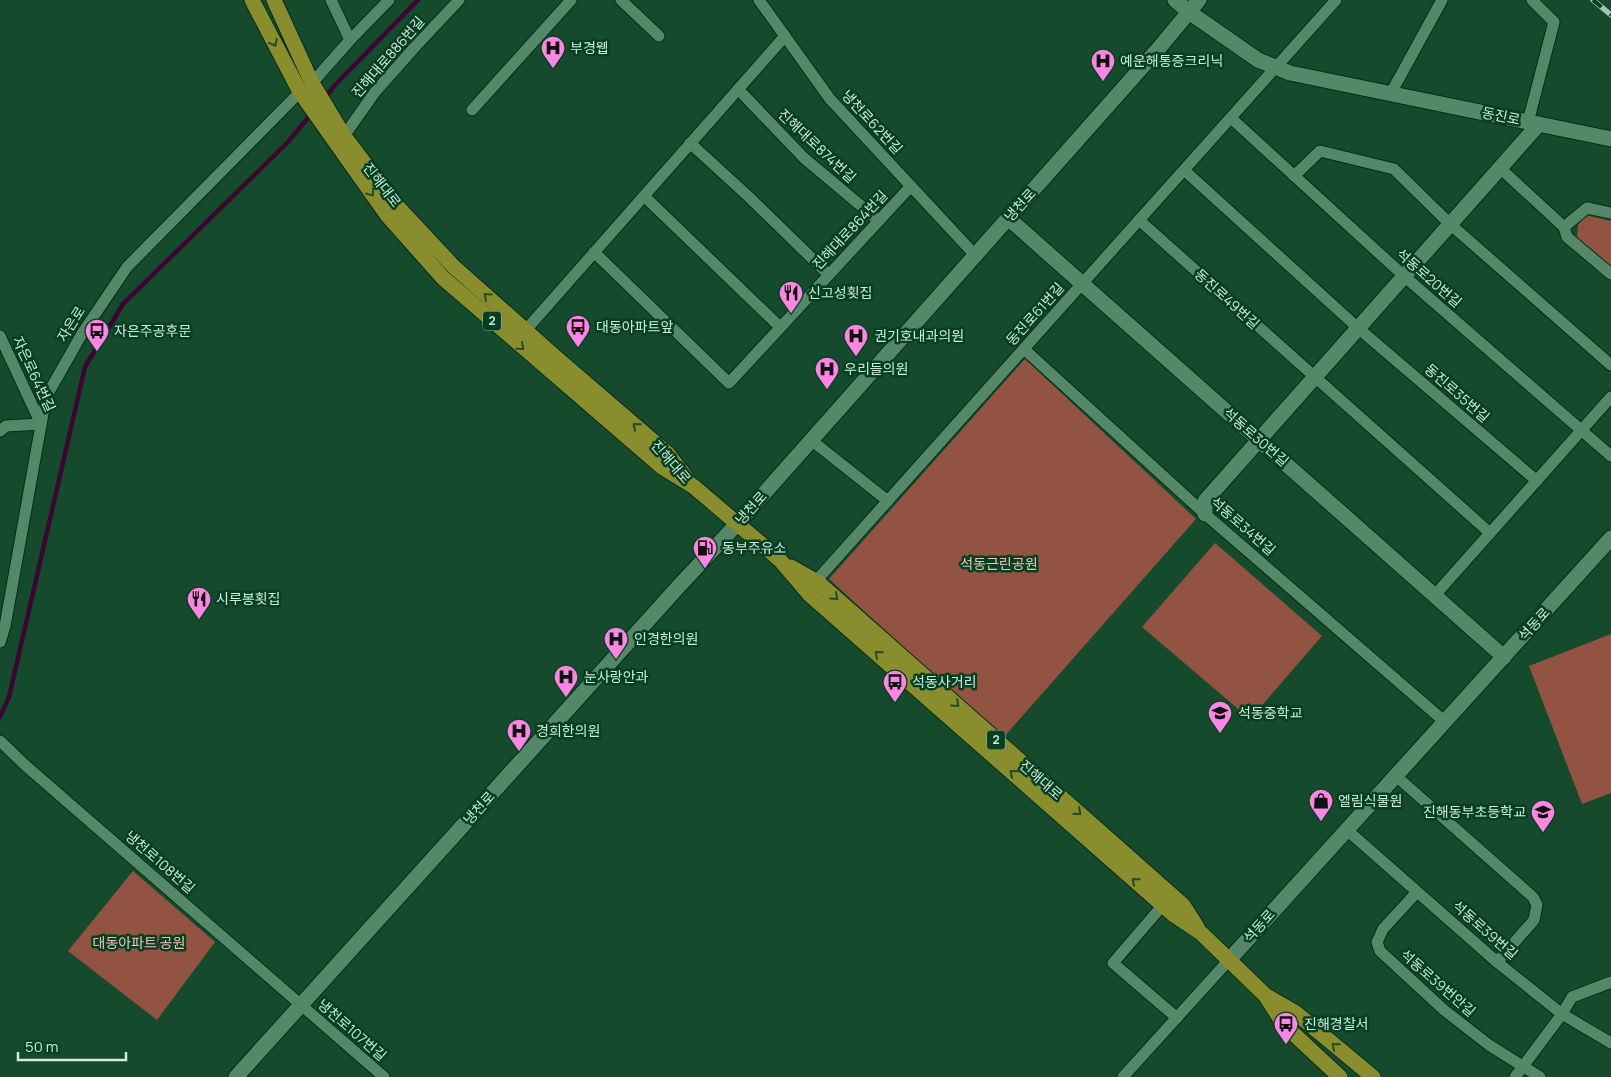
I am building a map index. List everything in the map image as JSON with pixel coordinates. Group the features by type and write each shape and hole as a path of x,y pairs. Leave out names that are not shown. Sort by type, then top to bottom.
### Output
{"main road":[{"name":"2","path":"252,0 327,120"},
{"name":"2","path":"274,0 307,90"},
{"name":"동진로","path":"1175,0 1189,12 1258,60 1290,73 1611,139"},
{"name":"냉천로","path":"236,1077 737,524 1199,0"},
{"name":"진해대로","path":"327,120 344,136 398,207 453,266 525,331 668,454 694,486"},
{"name":"진해대로","path":"327,120 387,216 443,278 662,467 694,486"},
{"path":"1205,514 1205,501 1500,168 1534,123"},
{"name":"석동로30번길","path":"1008,218 1504,657"},
{"name":"2","path":"694,486 780,560 809,594 1174,915 1200,933 1265,995 1284,1025 1340,1077"},
{"name":"석동로","path":"1229,960 1611,538"},
{"name":"진해대로","path":"780,560 816,581 1183,905 1200,933"},
{"name":"2","path":"1265,995 1296,1013 1373,1077"}],"street":[{"path":"331,0 350,40"},
{"name":"자은로","path":"0,642 5,626 46,397 83,332 127,267 307,90 350,40 389,0"},
{"name":"진해대로886번길","path":"344,136 375,92 459,0"},
{"path":"472,110 570,0"},
{"path":"621,0 659,36"},
{"name":"냉천로62번길","path":"759,0 830,100 976,254"},
{"path":"1277,67 1336,0"},
{"path":"1391,93 1442,0"},
{"path":"1532,0 1554,22 1534,123"},
{"path":"525,331 785,36"},
{"name":"동진로61번길","path":"816,581 1277,67"},
{"name":"진해대로874번길","path":"738,89 804,158 879,221"},
{"name":"석동로20번길","path":"1231,118 1404,276 1611,456"},
{"path":"690,144 829,275"},
{"path":"1294,176 1320,151 1394,169 1450,224 1611,365"},
{"path":"1500,168 1564,226 1567,237 1611,274"},
{"path":"1184,170 1358,328"},
{"name":"진해대로864번길","path":"594,252 729,383 911,186"},
{"path":"644,196 780,327"},
{"path":"1564,226 1587,208 1611,213"},
{"name":"동진로49번길","path":"1140,220 1314,378"},
{"name":"동진로35번길","path":"1358,328 1537,480"},
{"name":"자은로64번길","path":"0,336 41,424"},
{"name":"석동로34번길","path":"1024,349 1205,514 1445,722"},
{"path":"1314,378 1490,533"},
{"path":"1435,595 1611,397"},
{"path":"0,431 6,426 41,424"},
{"path":"811,440 888,502"},
{"name":"냉천로108번길","path":"4,745 301,1005"},
{"path":"1396,776 1533,897 1537,905 1534,920 1497,962"},
{"name":"석동로39번길","path":"1347,830 1497,962 1562,1014 1611,1043"},
{"name":"석동로39번안길","path":"1417,892 1382,929 1377,942 1380,951 1444,1010 1489,1045 1540,1077"},
{"path":"1163,905 1113,963 1177,1018"},
{"name":"석동로","path":"1123,1077 1229,960"},
{"path":"1515,1077 1562,1014 1572,997 1611,982"},
{"name":"냉천로107번길","path":"301,1005 384,1077"}],"green space":[{"path":"1585,215 1611,221 1611,268 1577,239 1578,225"},
{"name":"석동근린공원","path":"1025,359 1196,519 1003,738 829,579"},
{"path":"1215,543 1322,636 1250,719 1142,627"},
{"path":"1611,634 1611,793 1582,804 1529,666"},
{"name":"대동아파트 공원","path":"133,871 215,942 157,1020 68,951"}],"waterway":[{"path":"324,99 335,85 418,0"},
{"path":"0,717 9,697 85,367 123,304 288,142 311,114"}],"railway":[{"path":"1593,0 1611,15"}],"place":[{"name":"부경웹","path":"553,69"},
{"name":"예운해통증크리닉","path":"1103,82"},
{"name":"신고성횟집","path":"791,314"},
{"name":"대동아파트앞","path":"578,348"},
{"name":"자은주공후문","path":"97,352"},
{"name":"권기호내과의원","path":"856,357"},
{"name":"우리들의원","path":"827,390"},
{"name":"동부주유소","path":"705,569"},
{"name":"시루봉횟집","path":"199,620"},
{"name":"인경한의원","path":"616,660"},
{"name":"눈사랑안과","path":"566,698"},
{"name":"석동사거리","path":"895,703"},
{"name":"석동중학교","path":"1220,734"},
{"name":"경희한의원","path":"519,752"},
{"name":"엘림식물원","path":"1321,822"},
{"name":"진해동부초등학교","path":"1543,833"},
{"name":"진해경찰서","path":"1286,1045"}]}
